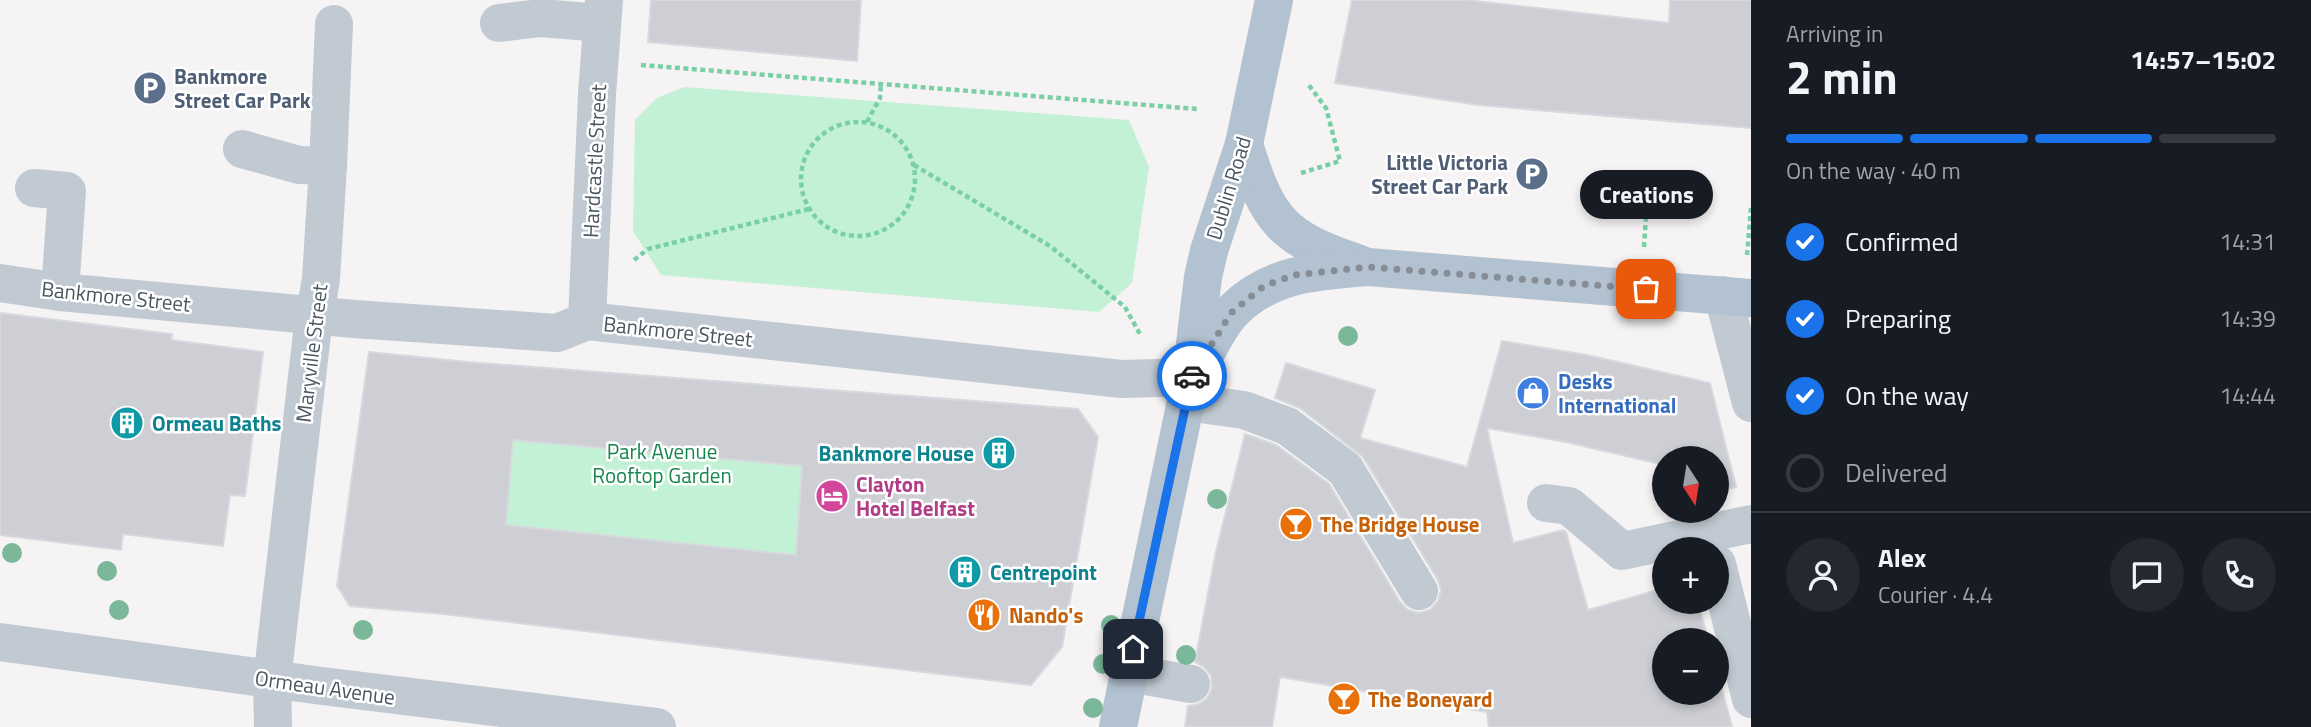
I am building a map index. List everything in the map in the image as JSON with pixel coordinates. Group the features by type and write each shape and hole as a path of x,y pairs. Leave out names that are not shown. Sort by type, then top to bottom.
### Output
{"main road":[{"name":"Dublin Road","path":"1189,390 1203,277 1244,144 1274,0"},
{"path":"1244,144 1255,182 1280,225 1322,252 1368,267"},
{"path":"1118,727 1189,390 1231,313 1264,286 1294,275 1368,267 1737,296"}],"street":[{"path":"499,23 603,11"},
{"name":"Hardcastle Street","path":"587,321 603,11"},
{"name":"Maryville Street","path":"273,727 272,680 321,279 334,24"},
{"path":"242,149 299,164 328,166"},
{"path":"34,188 67,191 60,292"},
{"name":"Bankmore Street","path":"0,283 60,292 315,315 557,333 587,321 1122,379 1189,390 1287,426 1345,469 1419,591"},
{"path":"1737,296 1751,403"},
{"path":"1545,503 1569,506 1622,551 1652,550"},
{"path":"1729,538 1751,524"},
{"path":"1729,612 1751,699"},
{"name":"Ormeau Avenue","path":"0,642 272,680 654,727"},
{"path":"1128,673 1191,684"}],"path":[{"path":"639,65 1197,109"},
{"path":"867,122 880,98 881,83"},
{"path":"1300,174 1340,161 1326,108 1308,84"},
{"path":"849,122 867,122 897,137 908,150 914,165 915,183 911,200 902,216 888,228 872,235 854,236 836,232 821,222 809,209 801,181 809,150 819,137 849,122"},
{"path":"914,165 1051,246 1125,307 1143,340"},
{"path":"1644,247 1648,186"},
{"path":"1746,259 1751,208"},
{"path":"628,265 648,249 809,209"}],"green space":[{"path":"684,87 1129,120 1149,167 1132,283 1099,312 661,275 633,231 635,120 657,98"},
{"name":"Park Avenue Rooftop Garden","path":"513,440 802,466 796,555 506,525"}],"building":[{"path":"651,0 861,0 857,61 648,42"},
{"path":"1352,0 1467,0 1669,23 1670,0 1751,0 1751,128 1478,105 1335,83"},
{"name":"Ormeau Baths","path":"0,313 172,334 171,340 263,352 245,496 230,495 223,546 123,534 121,550 0,535"},
{"path":"1502,341 1587,355 1710,383 1726,446 1652,446 1652,462 1566,442 1487,428 1513,543 1563,530 1566,532 1588,610 1652,591 1652,614 1701,614 1705,628 1652,628 1652,705 1726,705 1732,727 1489,727 1487,712 1280,677 1272,727 1185,727 1188,706 1199,704 1208,697 1212,688 1211,676 1204,667 1195,662 1215,556 1245,434 1276,445 1329,484 1400,602 1408,610 1419,613 1430,610 1438,601 1441,590 1438,580 1363,457 1300,408 1275,398 1286,363 1375,390 1360,438 1467,467"},
{"path":"369,352 1078,409 1098,437 1062,647 1031,685 443,614 350,606 337,586","holes":["513,440 802,466 796,555 506,525"]},
{"path":"1729,459 1736,487 1729,489"}],"way so far":[{"path":"1192,376 1231,313 1264,286 1294,275 1368,267 1646,289"}],"place":[{"name":"Bankmore Street Car Park","path":"150,88"},
{"name":"Little Victoria Street Car Park","path":"1532,174"},
{"name":"Creations","path":"1646,289"},
{"name":"Desks International","path":"1533,393"},
{"name":"Ormeau Baths","path":"127,423"},
{"name":"Bankmore House","path":"999,453"},
{"name":"Clayton Hotel Belfast","path":"832,496"},
{"name":"The Bridge House","path":"1296,524"},
{"name":"Centrepoint","path":"965,572"},
{"name":"Nando's","path":"984,615"},
{"name":"The Boneyard","path":"1344,699"}],"route":[{"path":"1133,649 1192,376"}]}
